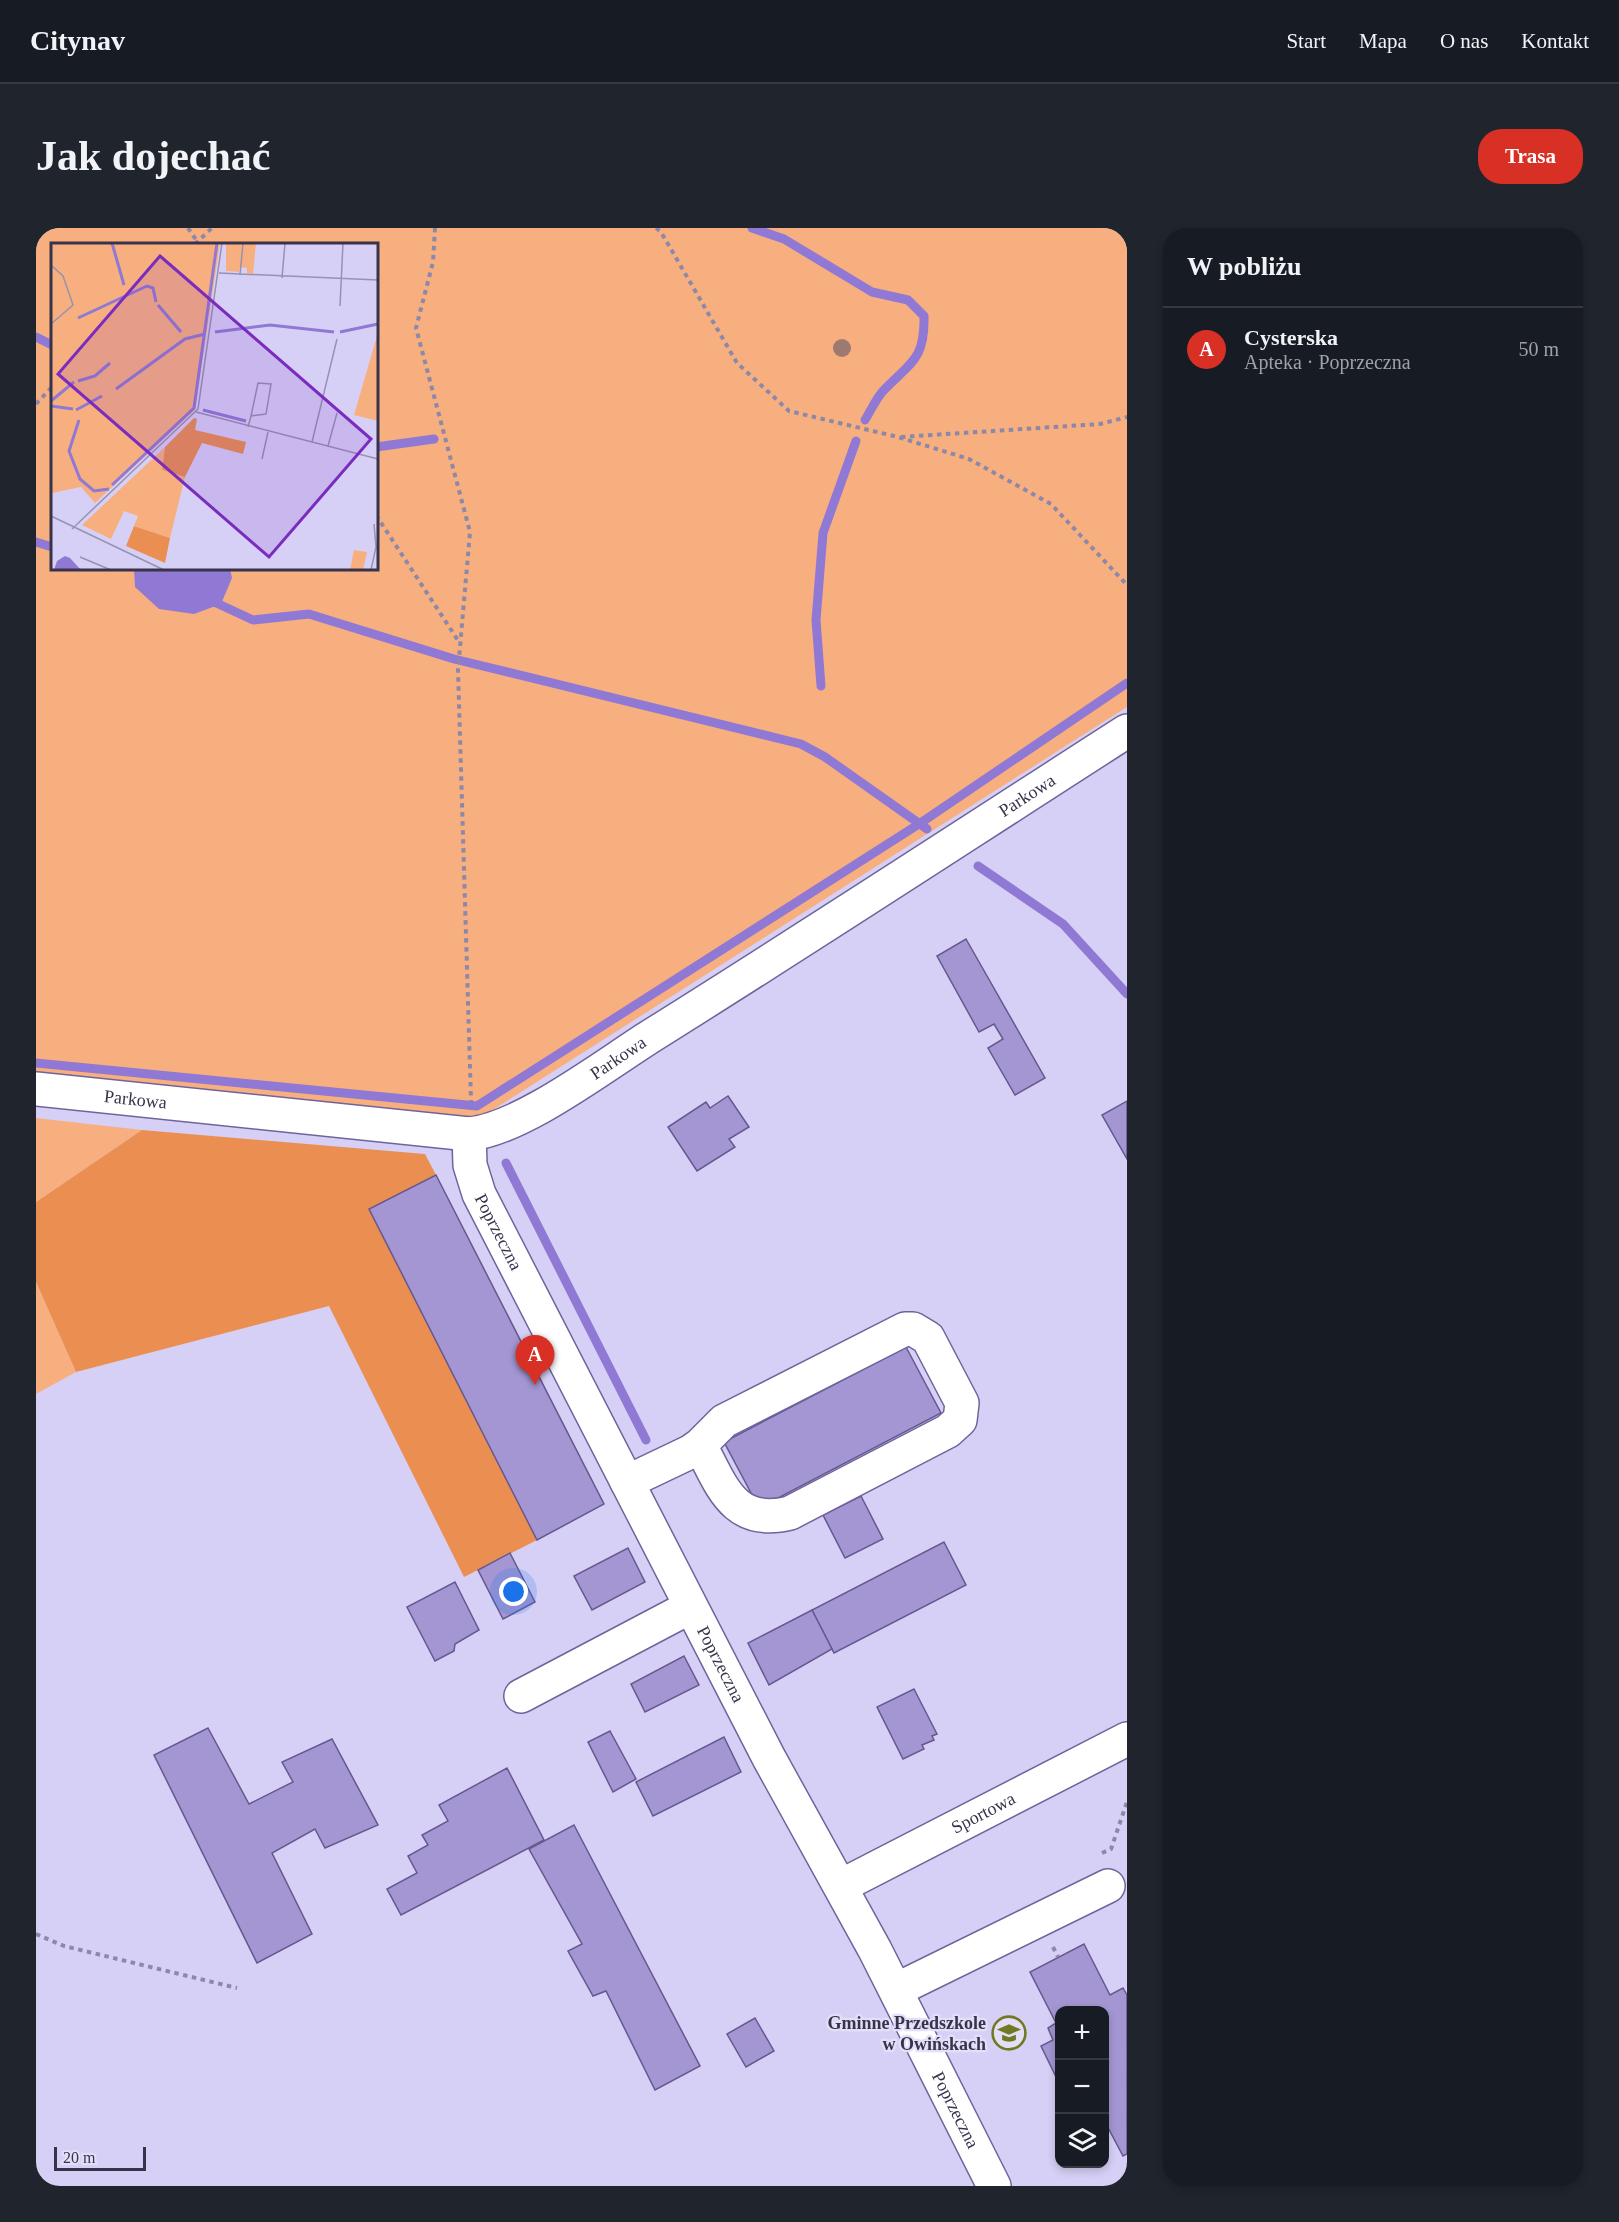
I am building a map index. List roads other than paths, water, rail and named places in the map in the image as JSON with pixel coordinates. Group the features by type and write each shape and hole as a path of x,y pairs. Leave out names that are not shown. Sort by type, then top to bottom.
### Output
{"street":[{"name":"Parkowa","path":"36,1089 469,1134 497,1128 536,1109 1127,731"},
{"name":"Poprzeczna","path":"469,1134 470,1165 479,1194 785,1789 841,1886 896,1990 994,2186"},
{"path":"627,1482 690,1452 724,1420 905,1329 914,1329 928,1338 962,1403 960,1420 948,1431 790,1513 777,1516 757,1516 734,1504 700,1444"},
{"path":"521,1696 690,1607"},
{"name":"Sportowa","path":"841,1886 1127,1738"},
{"path":"896,1990 1100,1872"}],"waterway":[{"path":"752,228 784,239 872,292 908,300 924,316 924,331 919,351 909,366 880,394 865,420"},
{"path":"36,337 51,344"},
{"path":"378,447 434,439"},
{"path":"821,686 816,620 823,533 856,441"},
{"path":"36,542 51,547"},
{"path":"210,600 253,620 309,614 454,659 801,744 825,757 927,829"},
{"path":"36,1063 477,1106 919,824 1127,683"},
{"path":"978,866 1063,924 1127,994"},
{"path":"506,1163 646,1440"}],"place":[{"name":"Cysterska","path":"535,1385"},
{"name":"Gminne Przedszkole w Owińskach","path":"1009,2033"}]}
